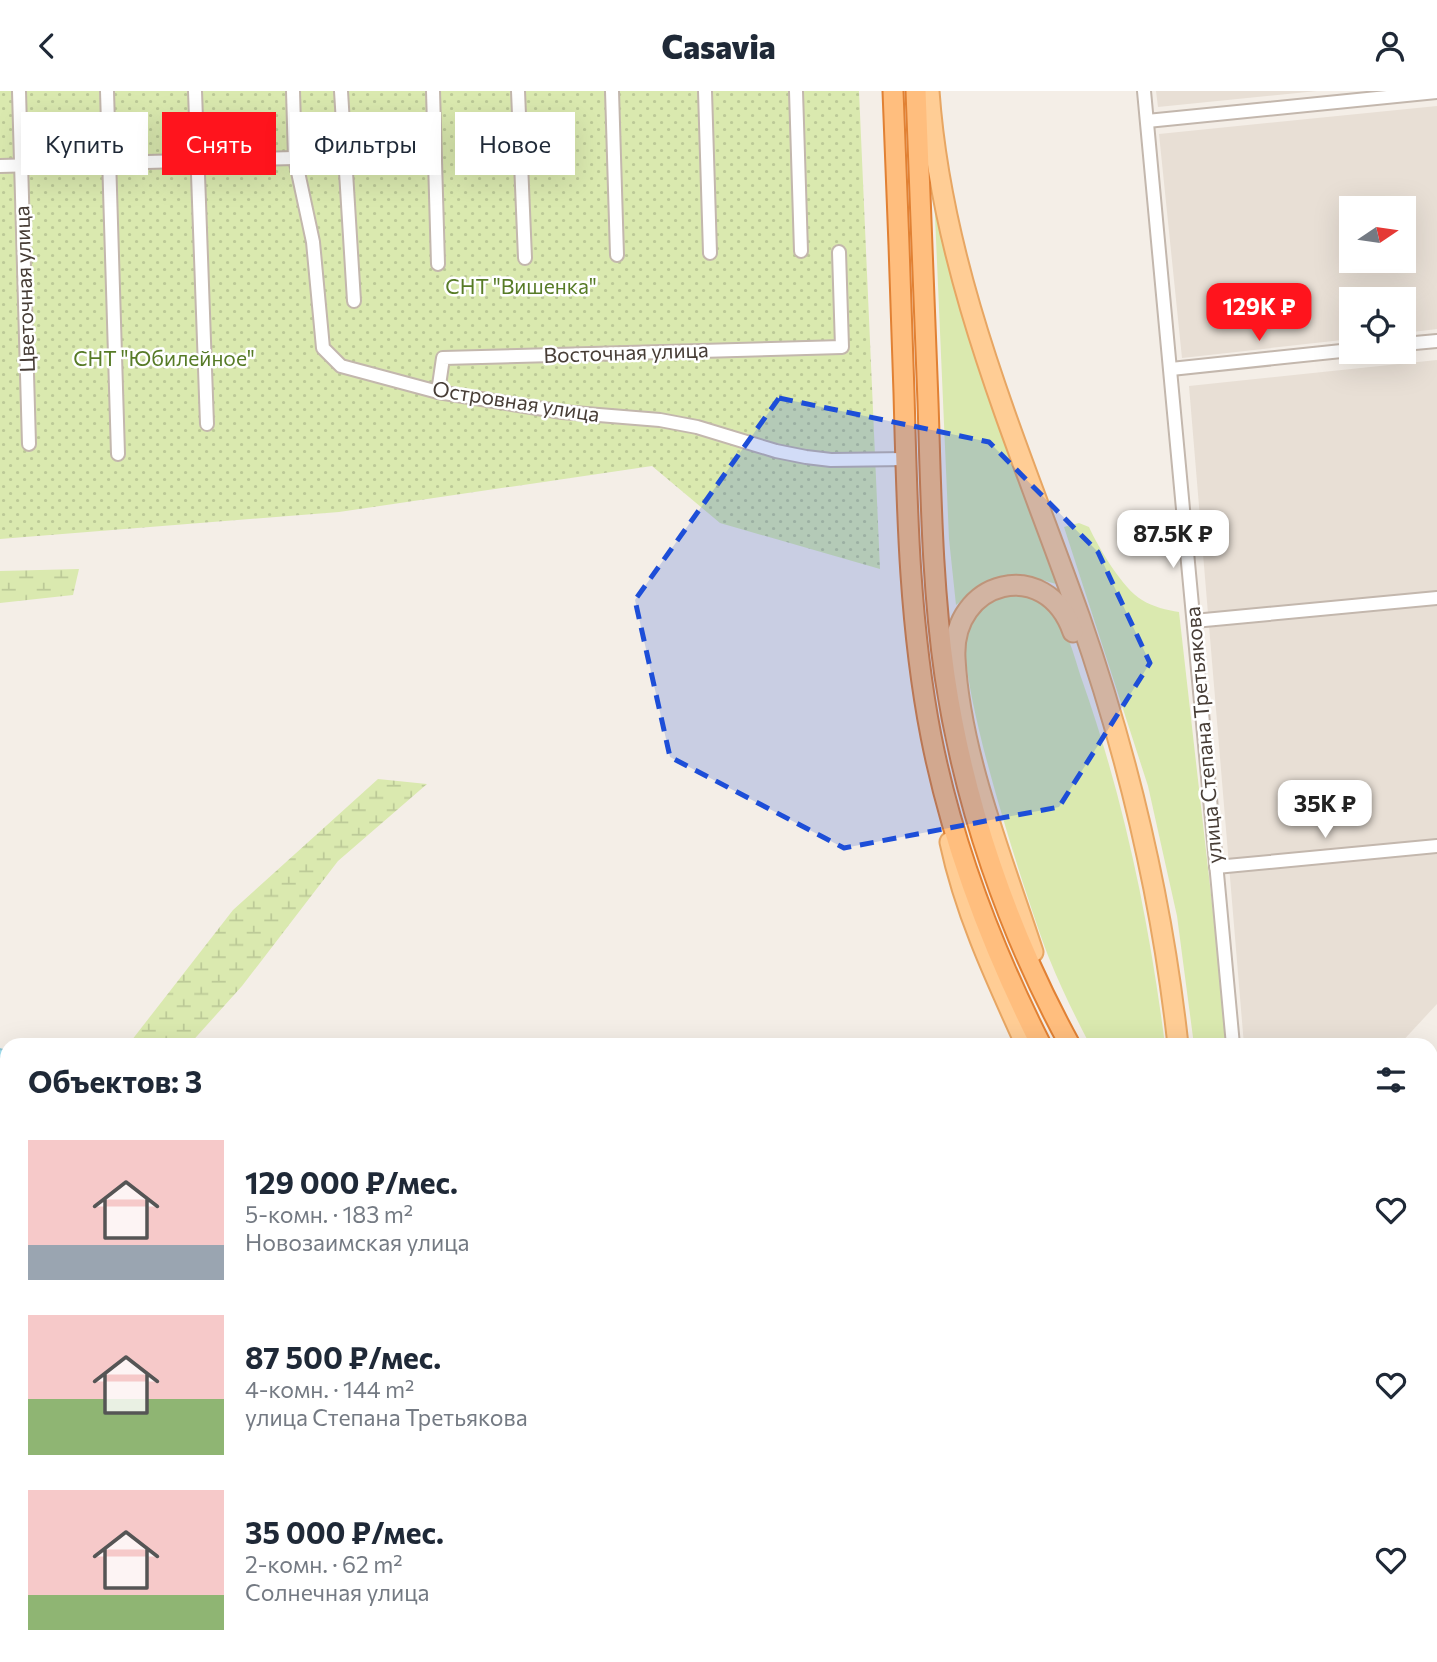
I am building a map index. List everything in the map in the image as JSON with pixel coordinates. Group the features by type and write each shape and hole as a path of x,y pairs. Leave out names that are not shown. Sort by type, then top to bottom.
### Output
{"highway":[{"path":"893,91 906,459 916,643 931,738 953,824 1013,987 1038,1038"},
{"path":"916,91 933,540 945,678 966,778 988,851 1021,943 1066,1038"}],"main road":[{"path":"929,91 936,159 945,207 975,324 1014,441 1081,621 1126,770 1164,934 1177,1038"},
{"path":"1052,1013 988,815 967,731 957,677 955,646 959,624 974,602 996,588 1018,585 1039,589 1061,607 1069,620 1126,770"},
{"path":"931,738 959,878 988,959 1024,1038"}],"street":[{"name":"Цветочная улица","path":"19,91 21,140"},
{"path":"107,91 108,112"},
{"path":"195,91 196,112"},
{"name":"Островная улица","path":"293,91 294,112"},
{"path":"341,91 354,301"},
{"path":"433,91 438,264"},
{"path":"518,91 525,258"},
{"path":"612,91 617,255"},
{"path":"705,91 710,253"},
{"path":"796,91 801,251"},
{"name":"улица Степана Третьякова","path":"1144,91 1232,1038"},
{"path":"1147,121 1437,92"},
{"path":"0,166 21,165"},
{"name":"Цветочная улица","path":"22,175 29,444"},
{"path":"110,175 118,454"},
{"path":"198,175 207,424"},
{"name":"Островная улица","path":"299,175 313,241 323,348 341,366 438,392 562,412 660,420 697,426 776,451 806,457 831,460 906,459"},
{"name":"Восточная улица","path":"438,392 443,358 842,347 839,252"},
{"path":"1416,343 1437,341"},
{"path":"1171,369 1339,351"},
{"path":"1194,621 1437,598"},
{"path":"1216,867 1437,846"}],"highlighted area":[{"path":"779,398 989,442 1098,552 1150,663 1059,807 844,848 670,757 635,600"}],"shaded area":[{"path":"1156,91 1317,91 1158,107"},
{"path":"1437,106 1437,329 1416,332 1416,287 1339,287 1339,340 1182,358 1159,134"},
{"path":"1437,360 1437,1004 1405,1038 1243,1038 1189,386"}],"green space":[{"name":"СНТ \"Вишенка\"","path":"0,91 859,91 880,569 720,523 652,466 339,512 0,539"},
{"path":"934,193 985,384 1056,584 1022,574 1001,576 981,584 956,605 949,539"},
{"path":"1079,523 1089,527 1112,567 1135,595 1151,605 1179,612 1227,1038 1193,1038 1177,916 1148,786 1064,527"},
{"path":"79,569 73,595 0,603 0,571"},
{"path":"1015,594 1045,604 1059,619 1072,650 1123,815 1143,906 1164,1038 1086,1038 1068,1002 1039,931 1010,842 980,735 965,649 968,625 972,618 982,608"},
{"path":"378,779 427,784 338,861 242,986 195,1038 133,1038 233,910"}],"park label":[{"name":"СНТ \"Юбилейное\"","path":"164,359"}]}
